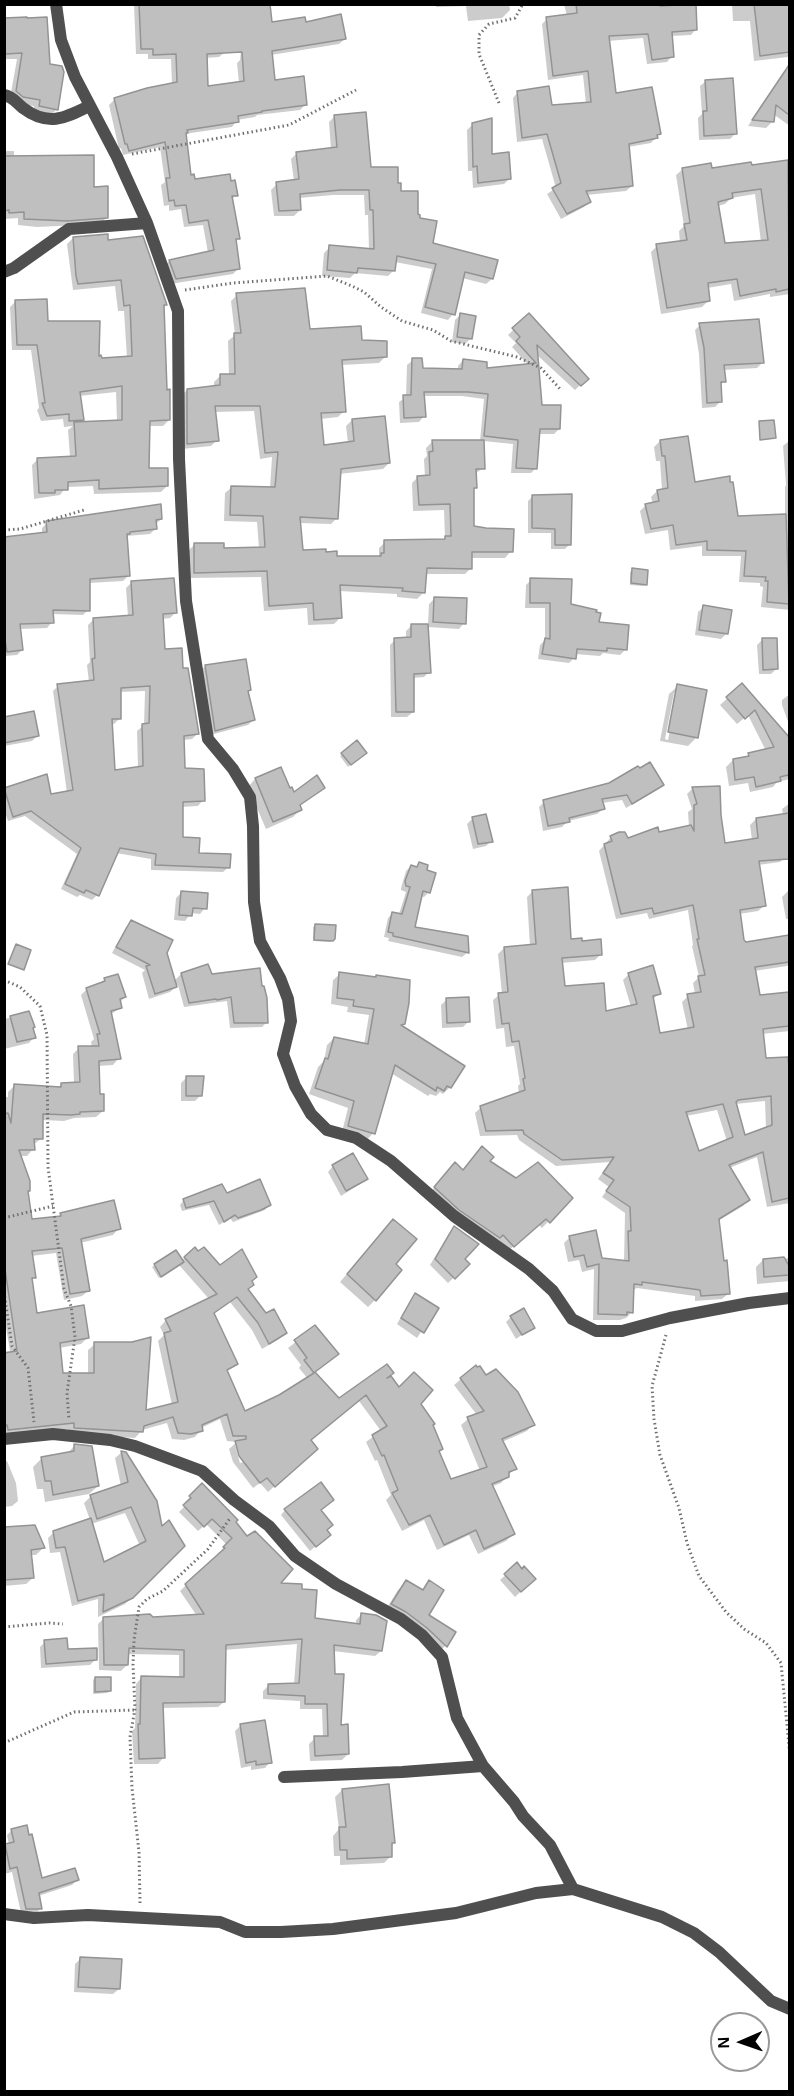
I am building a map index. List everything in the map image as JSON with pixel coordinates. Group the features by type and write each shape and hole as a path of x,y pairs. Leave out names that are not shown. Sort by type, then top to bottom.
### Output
{"street":[{"path":"56,4 61,40 75,77 117,157 147,223 178,312 179,459 186,601 208,739 233,769 250,797 253,826 254,902 258,931 260,941 280,978 288,999 291,1021 283,1054 295,1086 311,1114 327,1130 356,1138 391,1161 454,1216 529,1269 553,1291 572,1319 596,1331 622,1331 670,1318 748,1303 789,1298"},
{"path":"4,95 12,97 23,108 38,117 60,120 89,106"},
{"path":"4,272 14,268 69,229 147,223"},
{"path":"4,1439 36,1435 69,1435 110,1440 202,1471 269,1526 295,1556 336,1584 400,1619 422,1635 442,1657 457,1718 483,1766 523,1816 550,1845 573,1889"},
{"path":"284,1777 402,1773 483,1766"},
{"path":"4,1914 34,1918 88,1915 220,1922 245,1932 281,1932 333,1929 456,1913 536,1893 573,1889 662,1917 694,1933 719,1952 771,2001 789,2009"}],"path":[{"path":"499,103 479,54 479,35 489,24 515,18 523,4"},
{"path":"117,157 289,125 356,90"},
{"path":"171,293 233,283 327,276 358,289 381,308 402,321 433,330 451,341 517,357 541,368 561,390"},
{"path":"4,530 20,529 84,510"},
{"path":"4,980 20,987 40,1006 47,1035 48,1167 64,1289 71,1306 75,1337 67,1394 69,1435"},
{"path":"4,1218 53,1206"},
{"path":"4,1292 12,1346 28,1368 36,1435"},
{"path":"670,1318 652,1386 654,1419 660,1455 679,1508 687,1543 699,1576 726,1612 744,1629 766,1642 781,1663 789,1756"},
{"path":"140,1917 139,1852 132,1788 130,1737 135,1710 133,1664 139,1607 147,1599 163,1591 208,1549 242,1505"},
{"path":"4,1627 63,1624"},
{"path":"4,1743 74,1712 135,1710"}],"building":[{"path":"139,4 270,4 272,22 305,17 306,22 341,14 346,39 272,51 275,80 304,76 307,105 238,116 239,122 187,130 191,175 194,174 195,179 230,174 231,181 235,180 238,196 232,196 240,239 236,239 240,269 176,279 169,260 214,250 208,220 189,223 186,205 175,206 174,200 169,201 166,178 170,178 165,142 129,151 125,144 114,98 177,82 176,54 153,55 153,49 141,49","holes":["242,52 244,81 208,86 207,54"]},
{"path":"576,4 659,4 660,6 696,4 697,30 672,32 674,57 652,60 648,34 609,36 616,93 652,87 661,134 657,135 658,138 629,144 633,186 586,191 591,202 567,214 552,188 561,183 547,134 522,138 517,91 549,86 552,105 591,102 588,71 553,76 546,17 577,13"},
{"path":"754,4 789,4 789,52 760,56"},
{"path":"47,17 50,64 62,66 64,72 58,110 39,106 40,100 23,97 16,91 22,53 6,54 4,52 4,18"},
{"path":"789,65 789,115 776,105 774,122 752,120"},
{"path":"733,78 737,134 704,136 703,111 707,111 705,80"},
{"path":"366,112 371,167 398,167 398,183 401,183 401,191 418,191 420,218 437,221 433,243 498,260 493,279 465,272 455,315 425,307 436,264 397,256 395,271 358,268 357,273 327,270 329,245 374,249 373,210 370,210 369,190 300,194 301,210 279,211 276,182 299,179 296,152 337,147 334,115"},
{"path":"492,118 492,154 509,152 511,179 478,183 477,166 473,167 472,123"},
{"path":"94,155 94,187 108,186 108,218 67,221 24,219 24,212 4,211 4,156"},
{"path":"788,160 789,289 776,292 776,289 740,296 737,279 708,283 710,301 667,308 656,244 687,240 684,224 690,223 682,168 711,163 712,168 751,162 752,165","holes":["761,189 768,240 725,243 718,202 733,198 732,193"]},
{"path":"108,234 108,240 143,236 167,305 164,305 170,420 150,421 149,468 168,468 168,486 99,489 99,480 68,482 68,490 39,493 37,458 76,456 74,422 122,420 122,386 80,392 84,420 69,421 69,414 47,416 42,403 45,403 37,345 17,345 15,300 47,299 48,321 100,321 99,356 101,355 102,358 132,356 130,305 124,306 121,280 78,284 76,276 73,237"},
{"path":"305,288 310,329 361,326 362,340 387,341 387,357 342,360 346,412 321,413 324,445 354,441 352,419 385,416 390,463 341,469 338,519 300,517 303,550 326,549 326,552 337,551 337,556 381,556 381,553 384,553 384,540 445,539 445,536 451,536 450,504 419,505 417,476 430,475 429,452 433,451 432,440 484,440 485,469 476,469 474,526 514,529 513,552 472,552 472,569 427,568 425,593 402,591 403,588 340,585 342,618 314,620 313,603 269,606 267,571 194,573 194,543 224,543 224,548 265,547 263,516 230,515 231,486 275,487 278,452 265,453 260,406 215,406 219,441 187,444 187,389 220,385 220,374 235,374 234,333 241,333 236,293"},
{"path":"460,313 476,316 472,339 457,337"},
{"path":"529,313 589,379 581,386 537,345 542,405 561,405 560,429 540,429 537,469 516,468 518,440 484,436 488,394 424,392 426,417 404,418 403,395 411,395 412,358 422,358 423,368 462,369 463,359 487,362 487,368 536,363 516,341 520,337 512,328"},
{"path":"759,319 764,363 724,365 726,382 721,382 722,402 707,403 704,348 699,323"},
{"path":"774,420 776,438 760,440 759,421"},
{"path":"688,436 695,482 730,476 738,516 786,514 789,604 767,602 768,581 765,581 766,577 744,576 746,551 707,550 707,541 676,545 673,525 651,529 645,504 659,501 657,490 668,488 665,456 662,456 660,440"},
{"path":"572,494 571,545 555,545 555,529 532,528 532,495"},
{"path":"161,504 162,519 156,520 157,529 127,534 130,576 90,579 90,611 53,610 54,623 20,624 23,650 7,652 4,634 4,537 47,532 46,521"},
{"path":"632,568 648,570 647,585 631,583"},
{"path":"174,578 177,613 163,614 165,649 182,648 183,668 188,668 199,734 184,736 185,768 204,769 205,801 183,802 183,837 200,838 199,853 231,854 230,868 155,865 156,854 120,848 99,896 86,890 84,893 65,884 81,848 31,811 13,817 4,788 47,774 51,794 73,790 57,684 94,680 93,618 133,615 131,581","holes":["150,686 149,723 142,724 143,766 115,770 112,719 121,719 121,688"]},
{"path":"530,578 572,579 571,604 597,610 596,612 601,613 599,622 629,625 627,650 577,649 576,659 542,654 545,638 550,639 550,603 530,603"},
{"path":"434,597 467,598 466,624 433,622"},
{"path":"703,605 732,610 728,634 699,630"},
{"path":"411,624 428,624 431,673 414,674 414,712 396,712 394,638 411,637"},
{"path":"762,638 777,638 778,669 763,670"},
{"path":"246,659 251,690 248,691 255,720 215,731 205,665"},
{"path":"742,683 789,737 789,778 788,775 780,777 781,781 756,787 754,777 735,780 733,759 774,747 755,710 745,719 726,697"},
{"path":"677,684 707,690 698,738 668,732"},
{"path":"34,711 39,736 4,743 4,717"},
{"path":"357,740 367,753 351,765 341,753"},
{"path":"650,762 664,785 632,804 627,795 602,799 605,809 569,818 570,822 548,826 543,800 609,783 638,766 640,768"},
{"path":"281,767 294,792 317,775 325,788 300,805 302,810 273,822 255,778"},
{"path":"720,786 725,843 758,838 756,818 789,813 789,859 759,861 766,906 740,910 746,942 789,935 789,962 755,967 760,995 789,992 789,1026 763,1029 766,1058 788,1057 789,1198 772,1202 763,1152 729,1165 750,1200 719,1219 724,1261 727,1260 730,1294 701,1296 700,1290 642,1282 642,1285 634,1284 633,1313 627,1312 627,1315 598,1314 599,1264 587,1267 584,1255 574,1257 569,1236 596,1230 602,1258 629,1261 630,1207 606,1191 614,1180 603,1173 614,1157 562,1160 524,1134 523,1130 486,1131 480,1106 525,1090 519,1041 512,1042 509,1023 502,1024 498,993 508,992 504,947 536,944 532,890 568,887 571,939 582,938 582,941 601,939 602,955 562,958 565,986 604,983 606,1011 637,1004 628,973 653,965 661,994 653,996 660,1033 694,1027 687,994 701,992 698,976 705,975 697,939 699,939 693,905 654,914 652,908 621,914 604,844 612,841 610,836 619,832 625,832 628,838 658,827 659,832 691,825 694,831 694,805 697,804 692,787","holes":["771,1096 772,1125 745,1135 736,1102","723,1104 733,1137 699,1151 686,1112"]},
{"path":"486,814 493,842 478,844 472,817"},
{"path":"419,862 428,865 427,870 436,873 430,893 423,891 415,927 468,936 469,953 393,936 393,933 388,932 392,912 402,914 410,887 406,886 405,881 411,865 417,867"},
{"path":"181,891 208,893 207,909 193,908 192,916 179,915"},
{"path":"131,920 173,940 167,953 177,987 155,994 146,966 150,965 116,947"},
{"path":"315,924 336,925 335,939 333,941 314,940"},
{"path":"16,944 31,950 24,970 8,964"},
{"path":"208,964 212,974 260,968 262,986 264,986 267,998 268,1023 234,1023 231,997 189,1003 181,973"},
{"path":"339,972 410,980 405,1024 401,1025 465,1066 451,1088 447,1086 444,1091 437,1087 436,1091 395,1065 375,1134 348,1126 354,1101 315,1088 325,1058 328,1059 334,1037 368,1044 374,1009 353,1006 354,1000 337,998"},
{"path":"118,974 126,997 120,999 122,1008 111,1011 121,1059 99,1061 100,1094 104,1094 104,1111 80,1112 80,1114 71,1115 43,1114 43,1139 34,1139 35,1150 19,1150 30,1181 30,1191 28,1191 32,1219 61,1216 60,1213 114,1200 121,1229 81,1239 90,1291 70,1294 62,1248 32,1251 36,1278 32,1278 37,1313 84,1305 89,1338 60,1343 63,1373 94,1373 94,1342 132,1342 151,1337 146,1410 178,1402 164,1333 171,1331 165,1319 217,1294 184,1257 195,1247 198,1251 204,1247 220,1265 242,1249 257,1277 252,1281 254,1285 248,1289 266,1313 274,1309 287,1333 269,1344 258,1323 237,1297 214,1313 238,1364 227,1370 245,1411 279,1395 314,1373 304,1360 307,1358 294,1340 315,1325 339,1354 315,1372 339,1398 387,1364 394,1373 387,1378 391,1376 399,1387 414,1372 433,1390 421,1404 435,1424 433,1425 443,1449 439,1451 451,1479 487,1467 467,1417 484,1411 460,1378 476,1365 480,1366 486,1375 496,1369 518,1392 535,1425 502,1439 517,1469 509,1472 509,1477 492,1484 515,1534 484,1549 476,1530 444,1545 430,1515 409,1525 392,1493 398,1490 384,1455 382,1456 372,1435 387,1426 366,1395 311,1440 318,1449 275,1487 267,1478 260,1483 239,1456 235,1441 246,1439 246,1436 233,1436 227,1414 202,1425 203,1431 191,1434 178,1433 173,1417 144,1426 143,1432 74,1428 74,1423 8,1430 7,1425 4,1426 4,1353 17,1351 4,1262 4,1114 8,1113 11,1123 14,1084 61,1087 61,1083 80,1082 78,1046 99,1046 97,1034 100,1034 86,988 105,981 104,978"},
{"path":"469,997 470,1022 447,1023 446,998"},
{"path":"29,1011 36,1038 17,1042 10,1016"},
{"path":"186,1076 204,1076 202,1096 186,1096"},
{"path":"482,1146 494,1157 490,1161 516,1178 538,1162 573,1198 550,1223 546,1219 514,1247 503,1235 500,1238 459,1210 434,1187 455,1162 463,1170"},
{"path":"353,1153 368,1179 346,1191 332,1165"},
{"path":"260,1179 271,1205 238,1218 235,1215 224,1222 214,1201 186,1208 183,1199 222,1184 227,1193"},
{"path":"393,1219 417,1239 396,1264 402,1270 376,1301 347,1274"},
{"path":"454,1226 479,1244 465,1259 470,1264 455,1279 435,1259"},
{"path":"176,1250 184,1262 161,1277 154,1264"},
{"path":"784,1257 789,1266 789,1275 764,1277 763,1259"},
{"path":"415,1293 439,1308 424,1333 401,1318"},
{"path":"524,1308 535,1328 522,1335 510,1316"},
{"path":"74,1444 92,1446 99,1486 53,1495 51,1481 45,1481 41,1457 74,1451"},
{"path":"121,1451 126,1452 157,1501 162,1526 169,1520 185,1546 133,1598 103,1612 104,1594 78,1601 65,1547 56,1548 53,1531 91,1518 104,1562 146,1541 131,1507 97,1519 90,1495 128,1482"},
{"path":"321,1482 334,1500 321,1510 333,1525 327,1530 331,1535 316,1547 284,1509"},
{"path":"202,1483 238,1520 236,1522 247,1536 255,1531 293,1569 281,1583 302,1584 302,1589 317,1590 315,1618 360,1624 361,1613 376,1615 387,1621 382,1651 334,1645 335,1674 344,1674 341,1725 348,1724 349,1754 315,1756 314,1736 328,1736 327,1704 305,1704 305,1696 268,1694 268,1684 299,1683 302,1639 226,1645 225,1702 163,1703 165,1758 139,1759 138,1724 140,1724 141,1676 184,1677 184,1650 129,1648 128,1665 104,1665 103,1617 204,1614 185,1584 225,1548 223,1547 232,1538 212,1519 204,1527 183,1505"},
{"path":"35,1525 45,1548 31,1550 34,1578 4,1580 4,1527"},
{"path":"517,1562 522,1569 524,1566 536,1579 521,1592 504,1574"},
{"path":"406,1580 423,1590 429,1580 444,1590 429,1615 456,1632 447,1647 427,1628 391,1604"},
{"path":"67,1638 68,1649 97,1648 97,1660 46,1664 44,1640"},
{"path":"95,1677 111,1677 111,1691 95,1692"},
{"path":"265,1720 272,1763 256,1765 256,1761 246,1763 240,1724"},
{"path":"389,1784 395,1843 392,1843 392,1857 347,1859 347,1850 340,1850 339,1827 346,1827 342,1789"},
{"path":"27,1825 29,1835 32,1834 42,1878 75,1868 79,1880 39,1893 42,1909 26,1909 17,1867 10,1869 5,1844 14,1842 11,1829"},
{"path":"80,1957 122,1959 120,1989 78,1987"}]}
